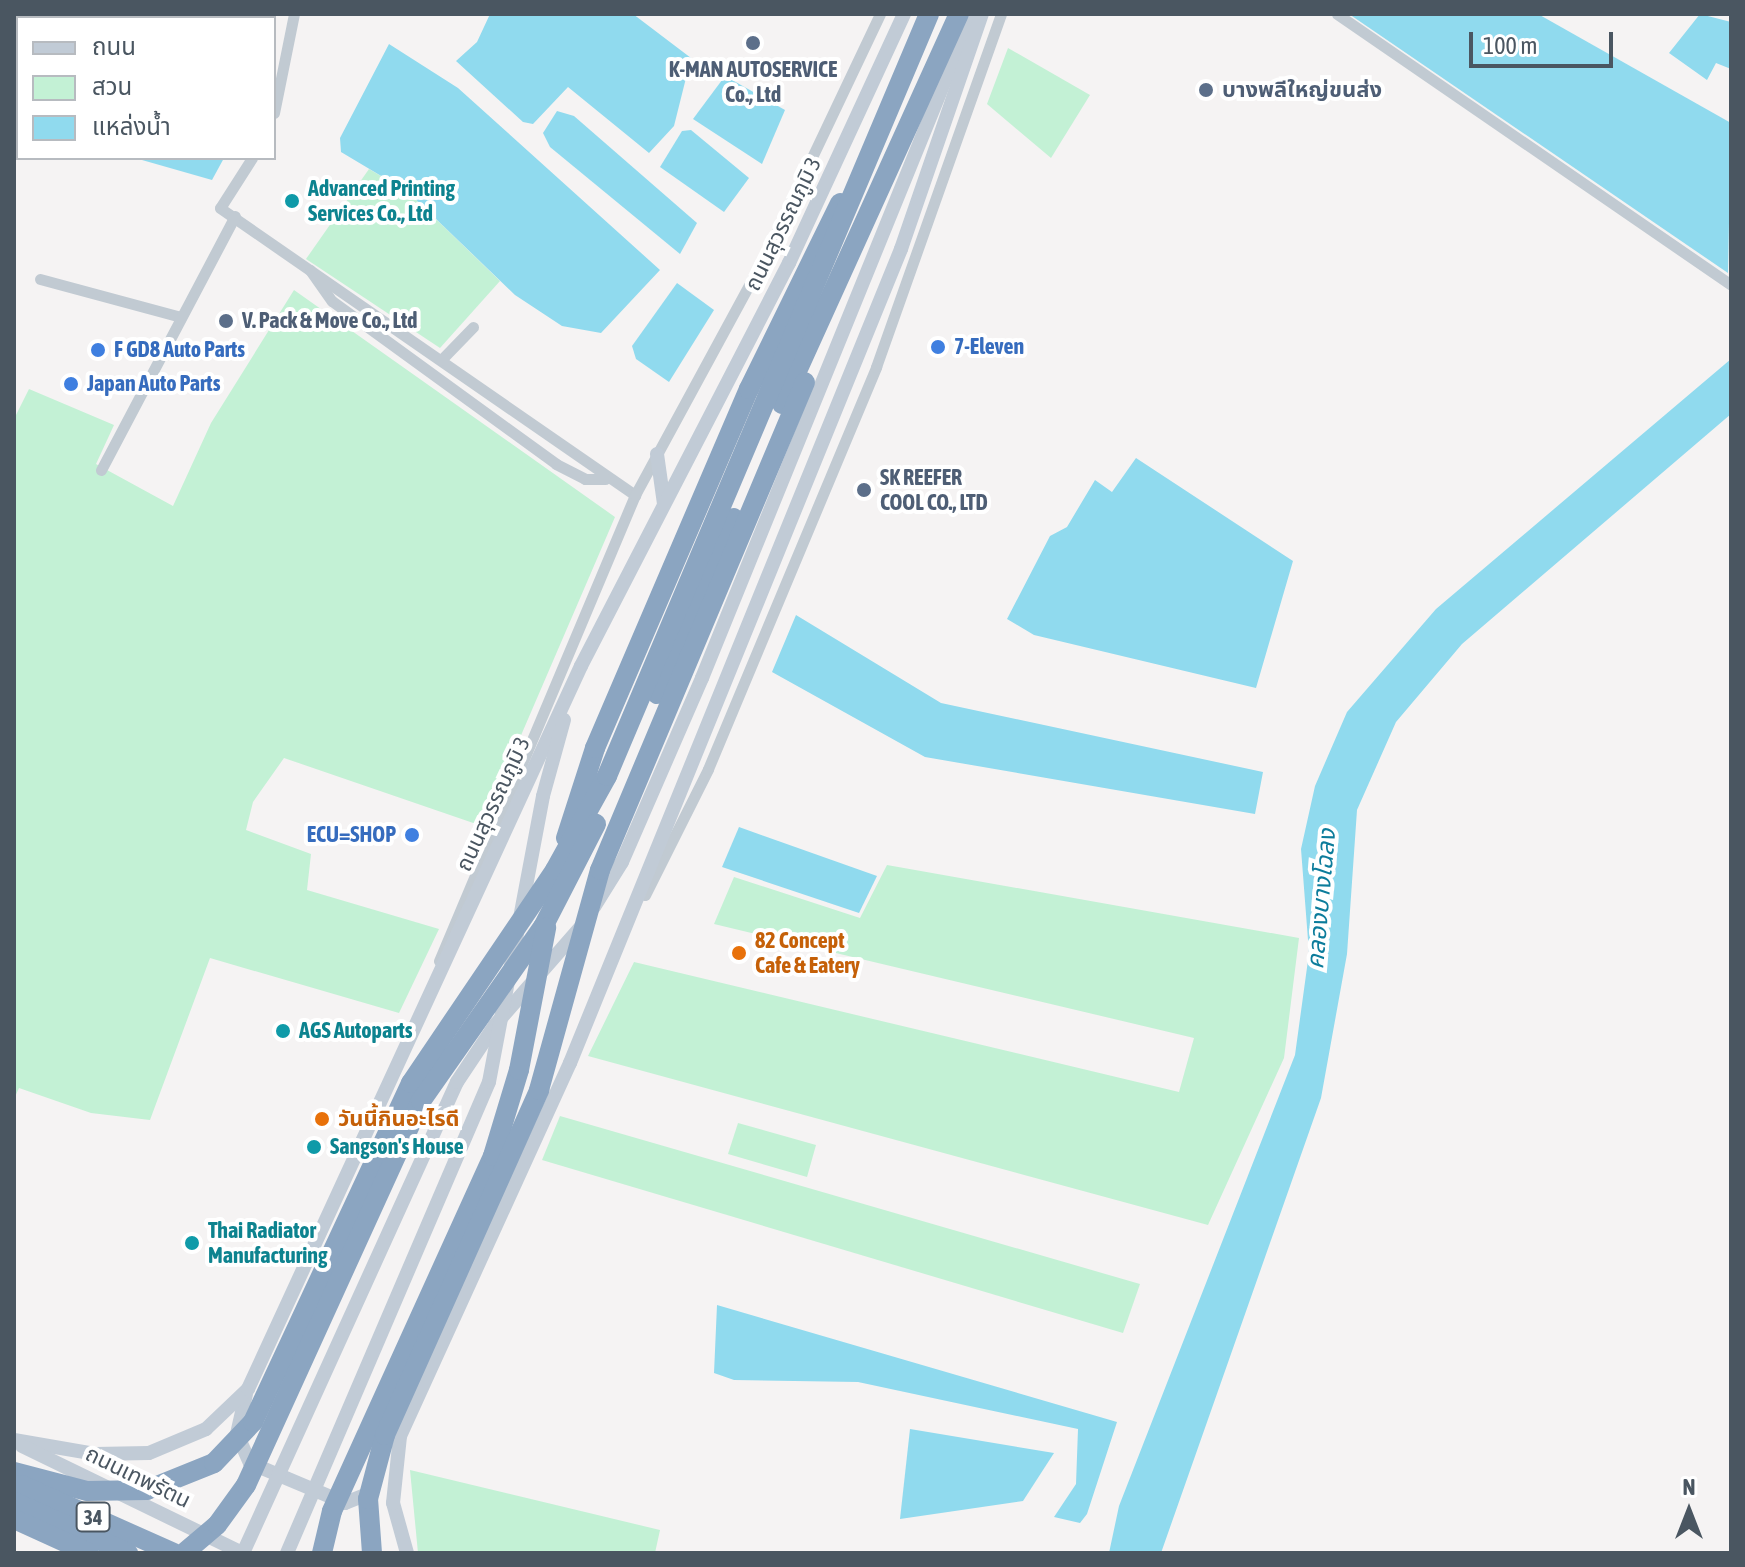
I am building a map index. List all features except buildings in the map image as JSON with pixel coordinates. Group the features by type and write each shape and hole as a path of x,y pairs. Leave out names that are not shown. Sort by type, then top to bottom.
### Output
{"highway":[{"path":"14,1472 87,1491 147,1490 184,1479 214,1463 253,1422 411,1083 555,870 607,776 929,14"},
{"path":"184,1553 217,1525 246,1485 421,1101 574,872 819,335 959,14"},
{"path":"322,1553 332,1511 506,1116 555,879 595,748 777,328 888,112"},
{"path":"372,1553 368,1499 385,1435 534,1101 600,870 777,458 819,335"},
{"path":"14,1459 87,1491"},
{"name":"34","path":"14,1482 173,1553"},
{"path":"14,1502 128,1553"},
{"name":"34","path":"14,1519 89,1553"}],"main road":[{"name":"ถนนสุวรรณภูมิ 3","path":"14,1441 95,1454 149,1453 206,1429 248,1389 430,984 581,666 796,249 904,14"},
{"path":"243,1553 457,1082 609,885 702,678 972,14"},
{"path":"248,1389 237,1434 241,1453 325,1499 345,1503 367,1495 395,1454 595,994 901,249 982,14"},
{"path":"657,454 664,504"},
{"path":"287,1553 489,1082 543,796 581,666"},
{"name":"ถนนเทพรัตน","path":"14,1441 243,1553"},
{"path":"395,1454 393,1503 407,1553"}],"street":[{"path":"276,103 294,14"},
{"path":"430,984 635,495 767,252 880,14"},
{"path":"595,994 708,769 791,577 905,293 1001,14"},
{"path":"1337,14 1731,285"},
{"path":"251,160 220,208 598,466 605,479"},
{"path":"101,470 235,216"},
{"path":"310,270 332,301 556,464 585,479 605,479 635,495"},
{"path":"40,279 181,317"},
{"path":"441,360 473,327"}],"green space":[{"path":"1008,48 1090,95 1051,158 987,104"},
{"path":"369,169 408,192 500,281 440,348 306,259"},
{"path":"294,290 615,517 482,826 284,758 253,802 246,830 311,854 307,890 439,929 399,1013 210,958 150,1120 91,1113 19,1088 14,1099 14,419 29,389 114,425 96,464 173,506 211,423"},
{"path":"887,865 1299,938 1284,1058 1208,1225 588,1056 634,962 1179,1092 1194,1038 714,924 734,877 860,918"},
{"path":"560,1116 1140,1284 1123,1333 542,1160"},
{"path":"738,1123 816,1145 807,1177 728,1154"},
{"path":"410,1470 660,1530 655,1553 418,1553"}],"water":[{"path":"490,14 633,14 691,58 674,126 649,153 568,87 533,124 523,122 456,61 477,42"},
{"path":"1349,14 1538,14 1731,123 1728,273"},
{"path":"1700,14 1731,22 1731,69 1716,63 1707,80 1669,53"},
{"path":"389,44 458,88 660,270 601,333 562,326 515,295 408,192 341,152 340,138"},
{"path":"725,76 785,110 762,164 693,119"},
{"path":"557,111 574,116 697,223 680,254 550,147 543,133"},
{"path":"691,130 749,178 724,212 660,167 682,131"},
{"path":"142,160 223,160 212,180"},
{"path":"677,283 714,310 669,382 636,359 632,346"},
{"name":"คลองบางโฉลง","path":"1731,359 1731,414 1462,644 1396,722 1357,810 1347,954 1321,1098 1161,1553 1109,1553 1119,1506 1295,1055 1309,953 1301,849 1315,786 1347,712 1436,609"},
{"path":"1136,458 1293,561 1256,688 1034,635 1007,619 1050,536 1067,527 1095,480 1112,492"},
{"path":"796,615 941,703 1263,772 1255,814 925,757 772,672"},
{"path":"739,827 877,876 859,913 722,867"},
{"path":"717,1305 1117,1422 1087,1514 1080,1523 1054,1517 1076,1484 1078,1429 858,1382 734,1380 714,1373"},
{"path":"910,1429 1054,1453 1023,1501 900,1519"}],"place":[{"name":"K-MAN AUTOSERVICE Co., Ltd","path":"753,43"},
{"name":"บางพลีใหญ่ขนส่ง","path":"1206,90"},
{"name":"Advanced Printing Services Co., Ltd","path":"292,201"},
{"name":"V. Pack & Move Co., Ltd","path":"226,321"},
{"name":"7-Eleven","path":"938,347"},
{"name":"F GD8 Auto Parts","path":"98,350"},
{"name":"Japan Auto Parts","path":"71,384"},
{"name":"SK REEFER COOL CO., LTD","path":"864,490"},
{"name":"ECU=SHOP","path":"412,835"},
{"name":"82 Concept Cafe & Eatery","path":"739,953"},
{"name":"AGS Autoparts","path":"283,1031"},
{"name":"วันนี้กินอะไรดี","path":"322,1119"},
{"name":"Sangson's House","path":"314,1147"},
{"name":"Thai Radiator Manufacturing","path":"192,1243"}]}
